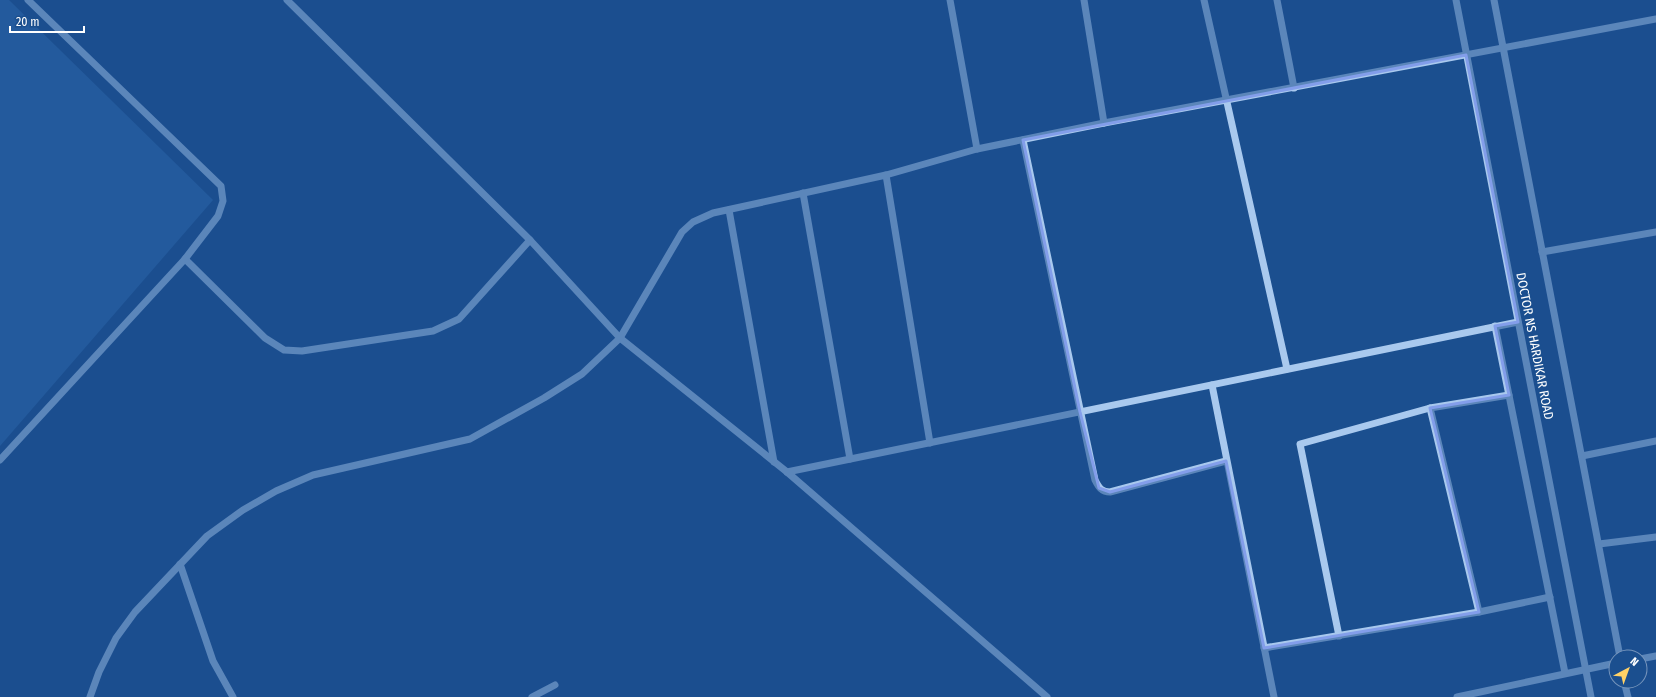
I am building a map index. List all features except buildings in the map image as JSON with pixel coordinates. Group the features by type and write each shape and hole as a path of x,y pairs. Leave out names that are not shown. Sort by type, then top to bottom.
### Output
{"street":[{"path":"0,460 185,259 218,216 223,201 221,186 28,0"},
{"path":"287,0 530,240 620,338 787,472 1047,697"},
{"path":"950,0 977,149"},
{"path":"1084,0 1104,123"},
{"path":"1204,0 1288,369"},
{"path":"1277,0 1294,88"},
{"name":"DOCTOR NS HARDIKAR ROAD","path":"1456,0 1591,697"},
{"name":"DOCTOR NS HARDIKAR ROAD","path":"1494,0 1619,649"},
{"path":"90,697 99,672 116,638 135,612 207,536 243,510 276,491 312,475 470,439 544,398 582,374 620,338 682,232 693,222 713,213 886,174 977,149 1104,123 1656,19"},
{"path":"1023,140 1080,412 1095,480 1099,488 1106,492 1226,461"},
{"path":"886,174 930,443"},
{"path":"803,193 850,459"},
{"path":"729,210 774,462"},
{"path":"1542,252 1656,232"},
{"path":"185,259 265,338 284,350 302,351 433,331 446,326 459,318 530,240"},
{"path":"787,472 1518,322"},
{"path":"1495,326 1565,673"},
{"path":"1212,385 1274,697"},
{"path":"1339,636 1300,444 1430,408 1509,396"},
{"path":"1430,408 1479,612"},
{"path":"1582,456 1656,442"},
{"path":"1599,544 1656,537"},
{"path":"180,564 213,661 233,697"},
{"path":"1264,648 1479,612 1550,597"},
{"path":"1457,697 1608,665"},
{"path":"532,697 555,685"}],"highlighted area":[{"path":"1466,55 1518,322 1495,326 1509,395 1430,408 1479,612 1264,648 1226,461 1110,492 1099,488 1080,412 1023,140"}],"shaded area":[{"path":"0,0 9,0 213,200 0,446"}]}
